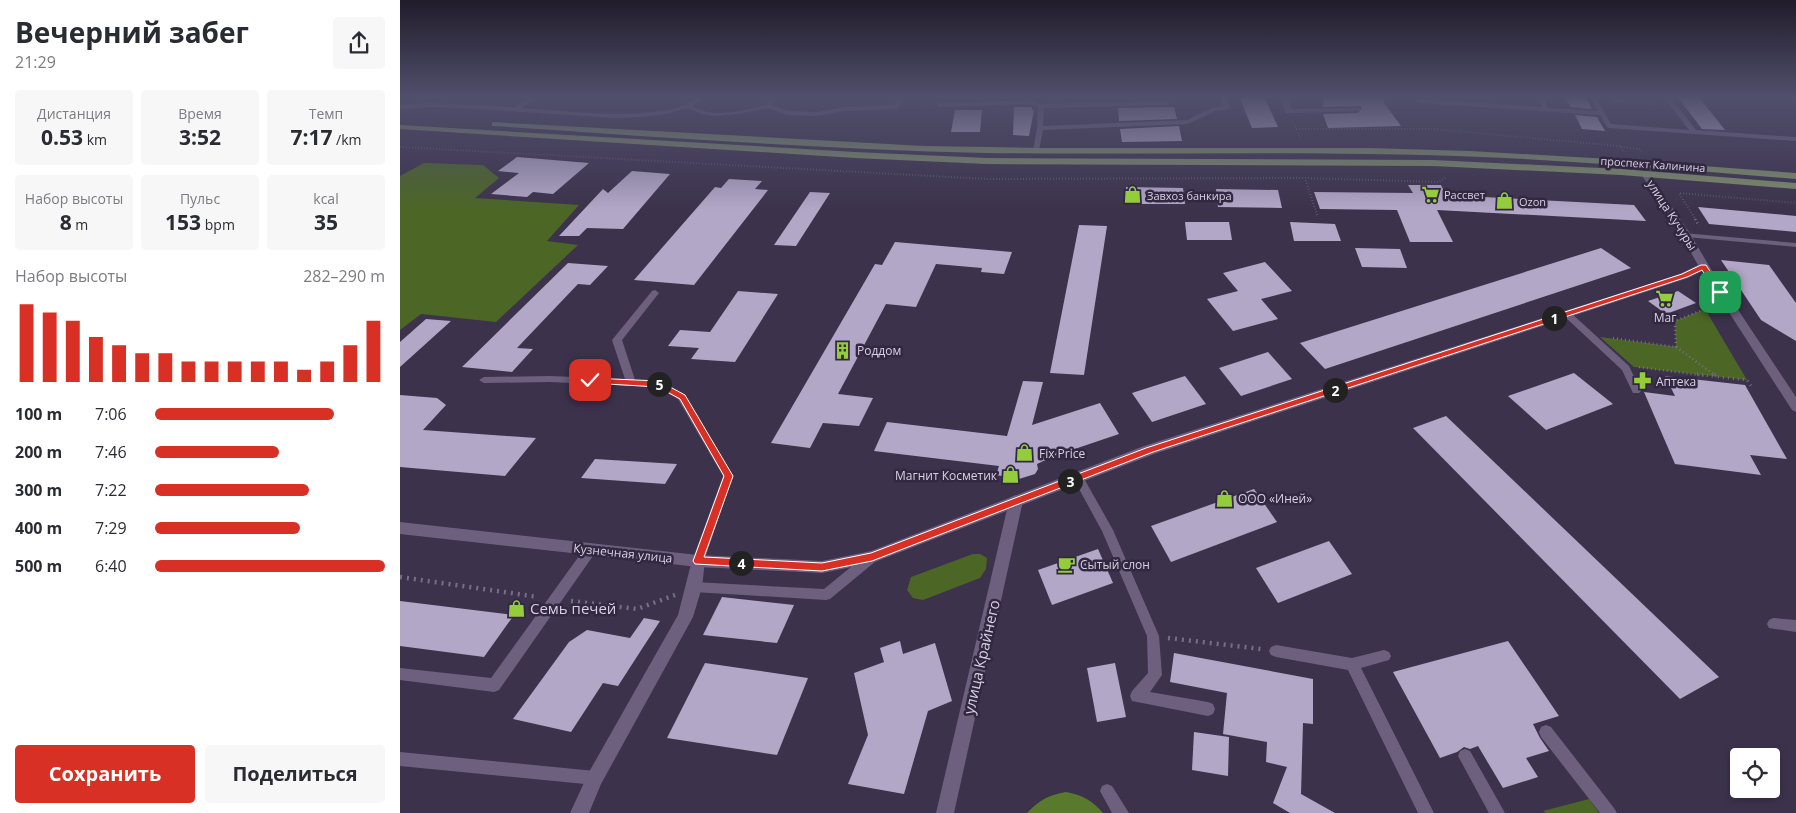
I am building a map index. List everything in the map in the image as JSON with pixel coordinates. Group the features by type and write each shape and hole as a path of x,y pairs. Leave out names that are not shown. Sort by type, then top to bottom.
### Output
{"main road":[{"name":"проспект Калинина","path":"513,134 855,155 987,161 1434,163 1645,174 1796,186"},
{"name":"проспект Калинина","path":"662,134 986,150 1426,152 1609,161 1796,176"}],"street":[{"name":"улица Кучуры","path":"1645,174 1796,407"},
{"name":"Кузнечная улица","path":"400,528 698,561 822,567 872,557 1150,450 1684,276 1704,266"},
{"name":"улица Крайнего","path":"944,813 1016,501"},
{"path":"579,813 594,778 685,617 694,587 698,561"}],"lane":[{"path":"1036,150 1039,134"},
{"path":"1722,134 1796,139"},
{"path":"1686,235 1796,245"},
{"path":"630,382 617,340 655,293"},
{"path":"1566,314 1626,368 1636,391"},
{"path":"484,380 550,379 659,384 682,397 728,476 698,561"},
{"path":"1078,478 1107,530 1153,636 1155,675 1136,696 1208,709"},
{"path":"400,674 494,686 591,549"},
{"path":"694,587 826,595 872,557"},
{"path":"1773,624 1796,626"},
{"path":"1276,651 1352,664 1384,656"},
{"path":"1352,664 1426,813"},
{"path":"1546,732 1609,813"},
{"path":"1465,756 1497,813"},
{"path":"400,759 594,778"},
{"path":"1107,791 1121,813"}],"path":[{"path":"1298,134 1303,146"},
{"path":"1476,134 1621,147"},
{"path":"1316,215 1305,178 1439,182 1448,176"},
{"path":"1706,237 1679,192 1796,203"},
{"path":"1676,347 1675,321 1705,309"},
{"path":"1610,338 1676,347 1718,377"},
{"path":"1634,367 1747,380 1751,386"},
{"path":"400,577 637,609 694,587"},
{"path":"1176,640 1276,651"}],"green space":[{"path":"424,163 483,165 499,178 475,198 579,205 547,241 578,245 496,322 421,314 400,330 400,176"},
{"path":"1705,309 1747,380 1634,367 1600,337 1676,347 1675,321"},
{"path":"973,554 980,554 987,558 986,569 980,578 923,600 913,598 907,590 911,577"},
{"path":"1066,792 1086,799 1103,813 1027,813 1045,799"},
{"path":"1589,799 1599,813 1546,813 1543,811"}],"building":[{"path":"1013,134 1029,134 1029,136"},
{"path":"1121,134 1181,134 1182,141 1122,142"},
{"path":"517,157 589,163 553,194 533,192 527,197 491,194 519,173 498,171"},
{"path":"632,171 670,174 623,229 587,228 579,236 559,236 603,189 608,193"},
{"path":"729,179 762,181 755,189 768,190 694,285 634,280 715,187 721,188"},
{"path":"1408,185 1441,185 1446,195 1634,205 1646,221 1437,210 1453,242 1410,242 1397,210 1320,209 1314,192 1413,193"},
{"path":"1126,187 1183,188 1185,204 1126,204"},
{"path":"1216,189 1278,190 1282,208 1218,207"},
{"path":"810,192 830,193 796,246 774,245"},
{"path":"1698,207 1796,216 1796,232 1709,224"},
{"path":"1185,222 1229,222 1232,240 1187,240"},
{"path":"1290,222 1335,224 1341,241 1294,241"},
{"path":"1079,225 1107,226 1084,375 1050,373"},
{"name":"Роддом","path":"895,242 1012,252 1004,274 981,272 982,268 936,264 916,307 886,304 838,394 873,398 859,426 823,423 810,448 771,443 875,264 882,265"},
{"path":"1355,248 1400,249 1407,268 1362,267"},
{"path":"1601,248 1631,268 1325,369 1300,343"},
{"path":"1721,260 1769,265 1796,303 1796,341 1761,320"},
{"path":"1265,262 1292,291 1261,299 1278,319 1233,331 1207,299 1238,291 1223,273"},
{"path":"568,263 608,266 590,285 578,284 517,348 533,349 512,372 462,367"},
{"path":"738,291 778,294 735,362 691,359 699,348 668,346 680,330 710,332"},
{"path":"1678,291 1696,303 1666,314 1648,301"},
{"path":"426,319 451,321 400,367 400,342"},
{"path":"1268,352 1292,379 1241,396 1219,368"},
{"path":"1574,373 1613,404 1546,430 1508,396"},
{"path":"1185,376 1206,404 1152,422 1132,393"},
{"path":"1665,376 1745,385 1787,459 1750,455 1761,475 1675,464 1644,392 1675,396"},
{"path":"1023,381 1043,382 1032,425 1100,403 1119,434 1054,456 1037,464 1038,469 1035,474 1019,479 996,475 999,466 874,451 887,422 1007,436"},
{"path":"400,395 437,398 446,405 423,430 536,438 505,476 400,467"},
{"path":"1446,416 1719,677 1680,699 1413,428"},
{"path":"595,459 677,464 665,484 581,478"},
{"path":"1254,489 1277,522 1171,562 1151,526"},
{"path":"1329,541 1352,574 1278,603 1256,568"},
{"path":"1098,549 1113,583 1052,605 1038,570"},
{"path":"722,597 794,605 777,643 703,635"},
{"path":"400,601 514,615 484,657 400,646"},
{"path":"644,618 660,621 618,686 603,683 571,732 513,719 569,642 587,630 630,638"},
{"path":"900,641 903,654 935,643 952,701 928,711 904,794 848,784 868,735 854,673 884,662 880,648"},
{"path":"1508,641 1559,716 1533,724 1549,751 1526,758 1538,777 1503,788 1478,746 1470,749 1464,747 1457,752 1440,758 1393,672"},
{"path":"1174,653 1313,679 1313,724 1303,723 1301,794 1335,813 1290,813 1273,803 1287,767 1266,762 1267,742 1223,734 1227,693 1170,682"},
{"path":"705,663 808,678 777,755 667,738"},
{"path":"1115,663 1126,717 1097,722 1087,668"},
{"path":"1194,732 1229,737 1228,776 1192,770"}],"place":[{"name":"Рассвет","path":"1430,194"},
{"name":"Завхоз банкира","path":"1133,195"},
{"name":"Ozon","path":"1505,201"},
{"name":"Маг","path":"1665,298"},
{"name":"Роддом","path":"843,350"},
{"name":"Аптека","path":"1642,381"},
{"name":"Fix Price","path":"1025,453"},
{"name":"Магнит Косметик","path":"1011,475"},
{"name":"ООО «Иней»","path":"1224,498"},
{"name":"Сытый слон","path":"1066,564"},
{"name":"Семь печей","path":"516,608"}],"route":[{"path":"590,380 659,384 682,397 728,476 698,561 822,567 872,557 1150,450 1684,276 1704,266 1720,292"}]}
